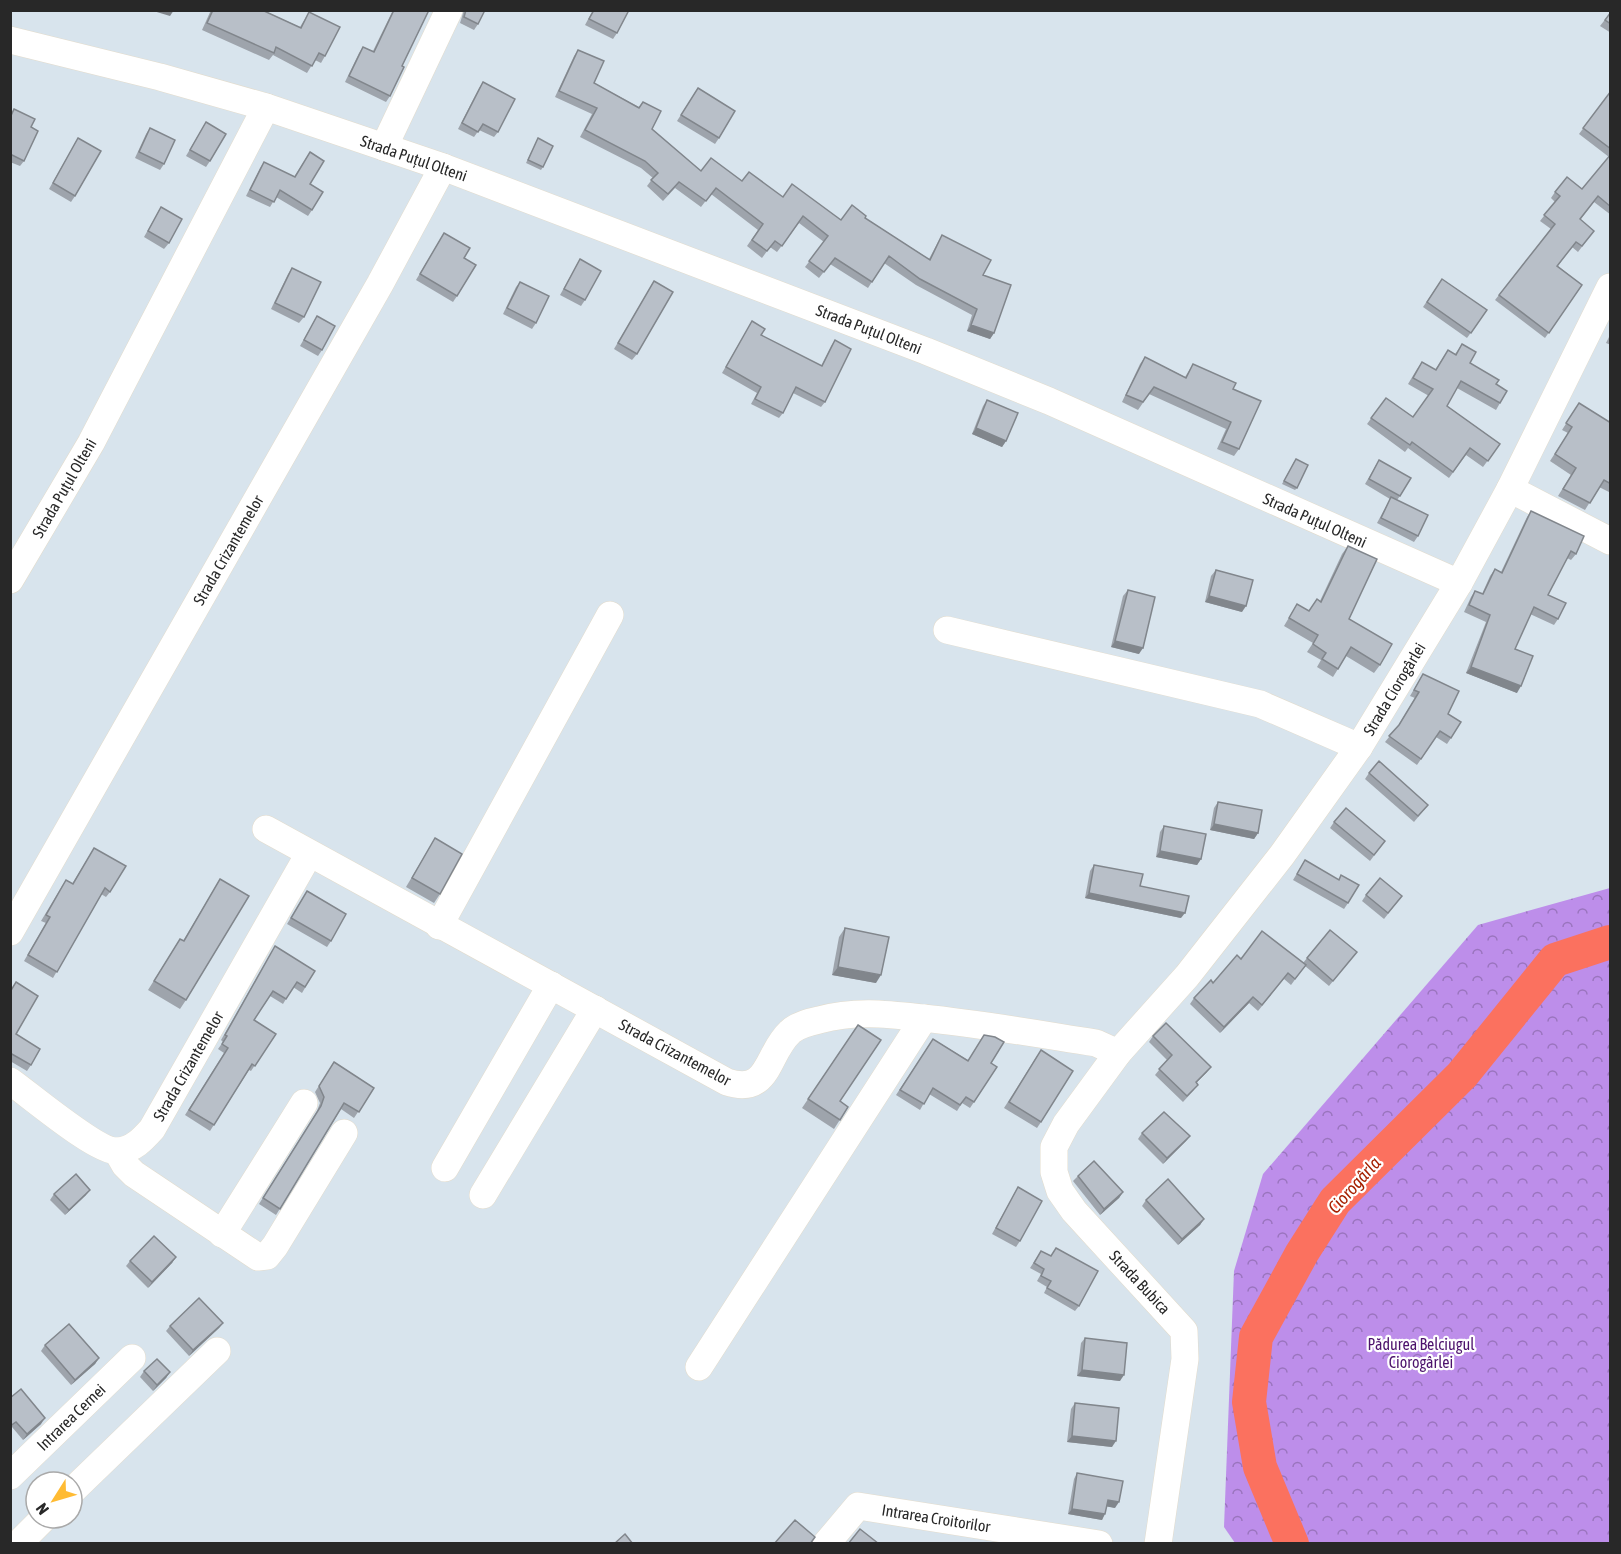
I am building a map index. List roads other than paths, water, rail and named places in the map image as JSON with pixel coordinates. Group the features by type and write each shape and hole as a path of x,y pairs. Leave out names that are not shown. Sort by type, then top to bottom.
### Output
{"street":[{"path":"384,147 449,10"},
{"name":"Strada Puțul Olteni","path":"10,40 160,77 266,107 443,167 926,351 1049,401 1459,583"},
{"name":"Strada Puțul Olteni","path":"10,580 91,443 266,107"},
{"name":"Strada Crizantemelor","path":"10,932 374,294 443,167"},
{"name":"Strada Ciorogârlei","path":"1118,1053 1187,976 1282,855 1359,747 1459,583 1510,489 1611,287"},
{"path":"1510,489 1611,541"},
{"path":"439,926 610,615"},
{"path":"947,630 1260,704 1359,747"},
{"name":"Strada Crizantemelor","path":"266,829 439,926 740,1087 749,1086 758,1081 788,1033 796,1027 850,1013 924,1018 1096,1043 1118,1053"},
{"name":"Strada Crizantemelor","path":"117,1151 141,1141 152,1129 309,854"},
{"path":"445,1168 551,985"},
{"path":"483,1195 595,1009"},
{"path":"699,1367 924,1018"},
{"name":"Strada Bubica","path":"1118,1053 1062,1132 1054,1147 1054,1172 1060,1191 1074,1211 1184,1331 1185,1359 1158,1544"},
{"path":"10,1081 94,1143 107,1150 117,1151 125,1165 134,1174 248,1253 258,1257 267,1256 344,1133"},
{"path":"222,1234 304,1103"},
{"path":"84,1479 217,1351"},
{"name":"Intrarea Cernei","path":"10,1476 132,1358"},
{"name":"Intrarea Croitorilor","path":"826,1544 858,1506 1099,1544"},
{"path":"18,1544 32,1530"}],"waterway":[{"name":"Ciorogârla","path":"1292,1544 1260,1467 1249,1402 1256,1337 1302,1253 1335,1201 1462,1075 1555,960 1610,942"}],"park label":[{"name":"Pădurea Belciugul Ciorogârlei","path":"1421,1353"}]}
